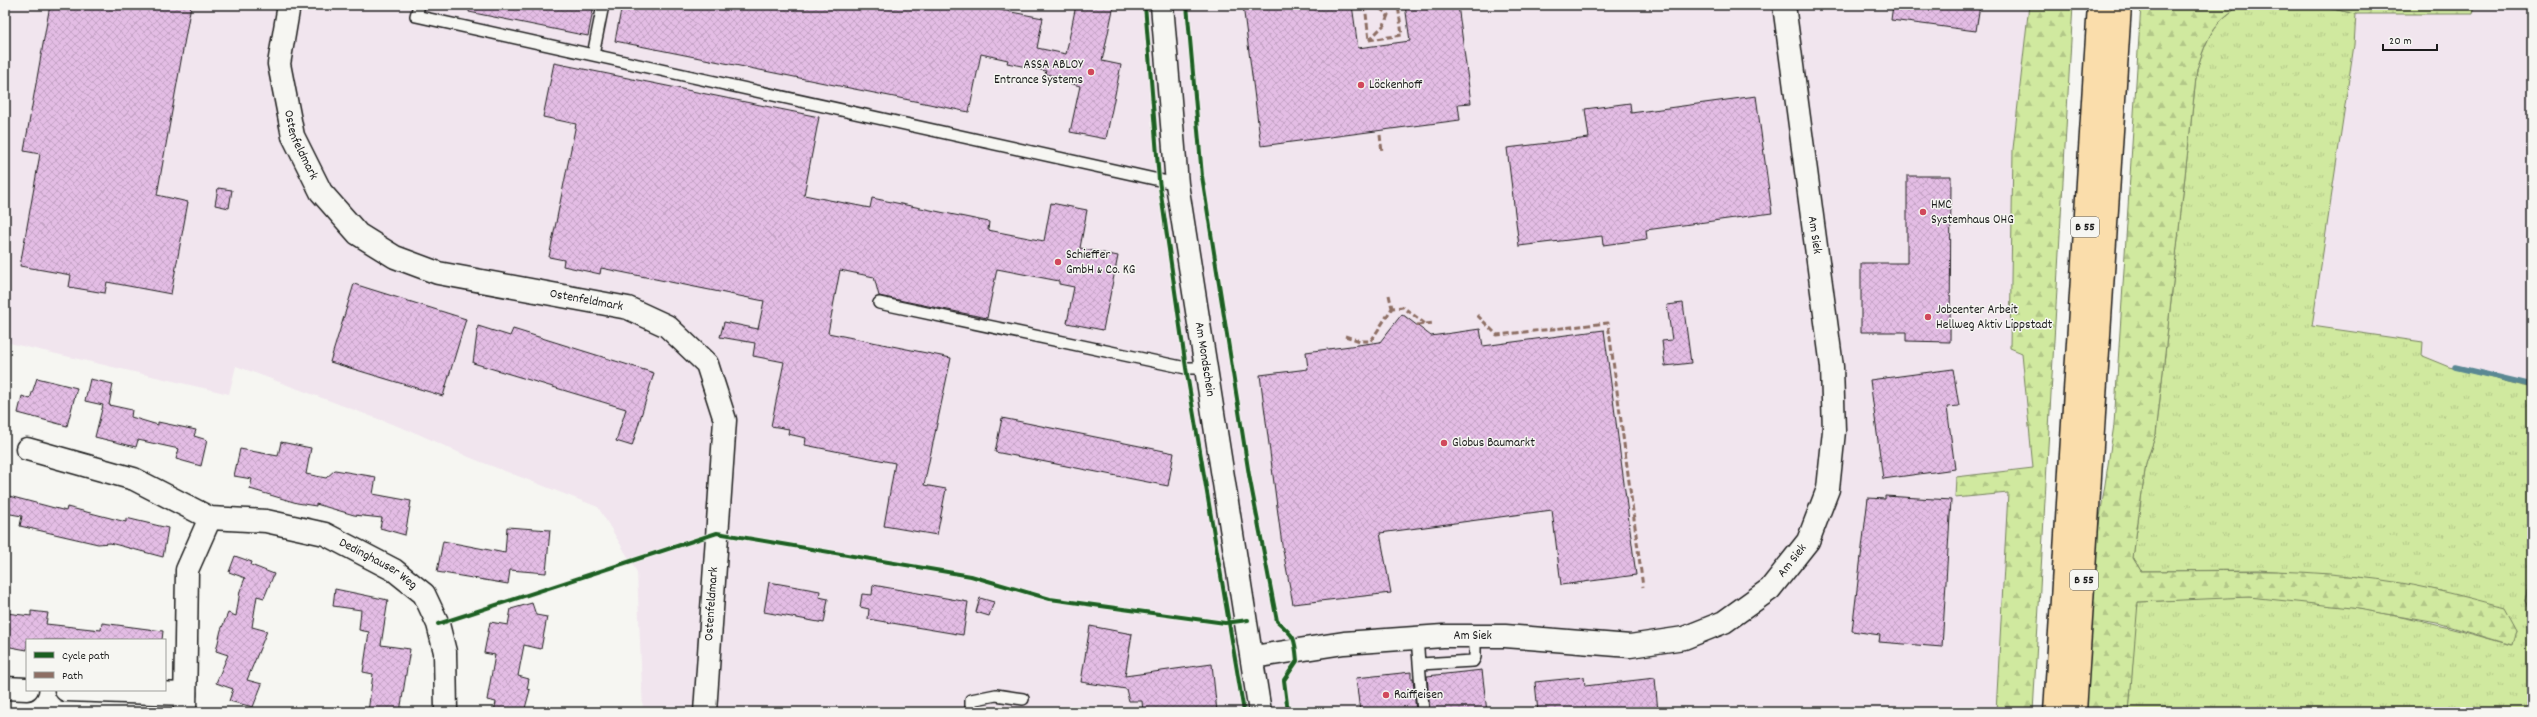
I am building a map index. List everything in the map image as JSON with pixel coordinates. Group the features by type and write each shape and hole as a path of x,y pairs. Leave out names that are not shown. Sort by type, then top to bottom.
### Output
{"highway":[{"name":"B 55","path":"2055,712 2099,5"},
{"name":"B 55","path":"2075,712 2120,5"}],"street":[{"name":"Ostenfeldmark","path":"289,5 279,64 293,136 321,192 358,234 395,257 438,273 628,308 667,326 707,364 725,420 704,712"},
{"name":"Am Mondschein","path":"1162,5 1177,184 1253,657 1260,712"},
{"name":"Am Siek","path":"1253,657 1344,643 1475,636 1505,636 1630,646 1684,638 1724,622 1770,589 1808,541 1828,489 1834,431 1832,367 1784,5"},
{"name":"Dedinghauser Weg","path":"27,449 134,479 210,518 266,521 325,534 394,570 424,594 438,624 445,652 446,712"},
{"path":"75,691 185,703 187,570 210,518"},
{"path":"5,688 26,689"}],"lane":[{"path":"419,5 416,16 1177,184"},
{"path":"594,55 603,5"},
{"path":"879,303 1186,368 1207,368"},
{"path":"1420,664 1473,661 1475,658 1475,636"},
{"path":"1418,638 1423,712"},
{"path":"971,712 971,700 996,695 1023,699"}],"shaded area":[{"path":"5,5 2029,5 2013,149 2010,348 2022,353 2033,468 1956,477 1955,498 2008,493 1996,712 643,712 637,572 598,507 471,458 416,433 236,366 229,394 5,342"},
{"path":"2274,5 2532,5 2532,429 2173,357"}],"green space":[{"path":"2029,5 2073,5 2033,712 1996,712 2008,493 1955,498 1956,477 2033,468 2022,353 2010,348 2013,149"},
{"path":"2141,5 2242,5 2224,17 2212,31 2197,69 2156,434 2146,463 2133,558 2141,571 2305,572 2377,579 2450,593 2504,607 2516,629 2512,645 2437,623 2352,608 2249,597 2138,602 2129,712 2085,712 2097,537 2114,425"},
{"path":"2242,5 2315,5 2356,14 2354,45 2312,326 2423,342 2422,356 2449,367 2532,388 2532,575 2526,601 2532,612 2532,712 2129,712 2137,602 2235,597 2283,599 2349,607 2382,613 2511,645 2516,629 2442,591 2358,577 2259,570 2141,571 2133,558 2146,463 2156,434 2197,69 2212,32 2224,18"},
{"path":"2315,5 2475,5 2473,14 2356,14"},
{"path":"2532,575 2532,612 2526,601"}],"building":[{"path":"50,5 191,5 157,195 188,202 171,294 107,282 105,293 69,287 71,275 20,266 40,154 24,151"},
{"path":"470,5 594,5 588,36 469,12"},
{"path":"622,5 990,5 990,8 1043,18 1037,48 1066,54 1076,5 1114,5 1102,61 1121,65 1106,139 1070,132 1080,86 1069,83 1066,78 1045,74 1046,71 1007,63 1008,60 981,54 969,112 615,41"},
{"name":"Löckenhoff","path":"1243,5 1352,5 1358,48 1410,41 1405,5 1458,5 1471,103 1458,104 1460,120 1261,146"},
{"path":"1893,5 1980,5 1976,31 1891,20"},
{"path":"554,63 819,117 804,195 870,208 872,198 989,222 988,230 1044,241 1051,203 1087,210 1080,248 1118,256 1103,330 1067,323 1074,287 1059,284 1059,281 997,269 987,318 879,296 874,277 840,270 828,333 951,358 924,485 946,489 937,535 884,526 895,463 805,445 806,438 788,434 789,429 771,426 784,362 753,356 755,343 720,337 724,322 758,329 764,301 601,268 600,274 563,266 564,260 549,257 576,124 543,117"},
{"path":"1756,96 1772,213 1646,230 1647,239 1603,245 1602,236 1519,246 1507,148 1589,138 1585,109 1630,103 1631,113"},
{"path":"1907,176 1951,176 1950,342 1906,341 1906,332 1861,332 1861,263 1907,263"},
{"path":"218,188 232,190 229,208 215,205"},
{"path":"354,284 466,319 443,396 330,362"},
{"path":"1683,303 1691,363 1665,366 1662,341 1672,340 1667,305"},
{"name":"Globus Baumarkt","path":"1402,314 1431,336 1480,329 1483,346 1604,330 1636,575 1561,585 1552,510 1380,533 1391,593 1293,604 1282,545 1260,375 1308,369 1306,352 1380,342"},
{"path":"478,326 510,336 513,329 654,373 632,446 616,441 626,409 473,363"},
{"path":"1953,369 1959,406 1947,407 1955,469 1883,479 1870,380"},
{"path":"37,378 77,388 67,426 18,413 22,396 30,399"},
{"path":"90,379 113,384 109,405 132,410 131,417 158,425 158,422 196,430 194,436 207,440 201,466 176,459 179,449 138,440 136,447 95,437 103,405 85,401"},
{"path":"1002,418 1174,453 1168,486 995,452"},
{"path":"281,442 311,448 306,474 326,478 335,470 376,477 373,494 411,501 405,535 380,528 382,518 354,515 316,504 316,506 297,503 250,489 252,479 234,476 240,449 278,456"},
{"path":"9,496 66,511 67,507 126,522 126,518 168,528 163,557 110,543 98,544 20,526 22,516 5,513"},
{"path":"1885,496 1951,500 1942,647 1879,642 1880,635 1852,631 1868,498 1885,499"},
{"path":"507,527 550,530 546,573 510,570 508,584 437,572 443,541 505,553"},
{"path":"235,556 252,562 251,565 274,574 264,598 257,596 252,627 267,631 247,680 262,684 253,707 229,701 233,689 216,683 228,655 216,651 221,630 228,613 236,616 240,591 245,578 229,572"},
{"path":"769,582 820,591 819,597 828,599 824,623 764,612"},
{"path":"873,585 968,602 963,635 868,619 869,609 860,607 862,594 872,595"},
{"path":"335,589 388,600 381,645 410,649 400,712 368,712 373,674 363,672 369,632 359,630 361,610 333,606"},
{"path":"980,598 994,602 989,616 976,612"},
{"path":"532,603 536,615 547,617 541,649 524,645 518,676 529,679 527,689 530,690 524,712 494,712 496,702 487,700 495,655 484,653 490,622 508,625 511,609"},
{"path":"31,611 48,613 46,624 101,630 102,623 163,631 162,639 26,639 26,650 5,646 6,613 31,616"},
{"path":"1090,626 1132,634 1125,676 1212,664 1217,712 1143,712 1142,701 1129,701 1126,689 1081,682"},
{"path":"1482,670 1487,712 1430,712 1427,676"},
{"name":"Raiffeisen","path":"1411,672 1411,678 1413,678 1416,712 1360,712 1356,678"},
{"path":"1584,677 1585,686 1655,678 1658,712 1538,712 1535,682"}],"waterway":[{"path":"2455,367 2532,385"}],"marked path":[{"path":"1365,5 1369,40"},
{"path":"1369,40 1384,25 1388,15 1376,5"},
{"path":"1369,40 1402,35 1398,5"},
{"path":"1380,135 1382,152"},
{"path":"1389,295 1392,308"},
{"path":"1345,336 1360,341 1371,341 1392,308 1403,307 1424,323"},
{"path":"1477,315 1497,335 1608,323 1643,587"},
{"path":"1417,325 1433,323"}],"cycle path":[{"path":"1145,5 1159,180 1186,368 1244,712"},
{"path":"1187,5 1202,176 1249,475 1277,621 1291,634 1296,647 1297,661 1284,680 1288,712"},
{"path":"438,624 717,533 971,576 1050,599 1225,623 1248,620"}],"place":[{"name":"ASSA ABLOY Entrance Systems","path":"1091,72"},
{"name":"Löckenhoff","path":"1361,85"},
{"name":"HMC Systemhaus OHG","path":"1923,212"},
{"name":"Schieffer GmbH & Co. KG","path":"1058,262"},
{"name":"Jobcenter Arbeit Hellweg Aktiv Lippstadt","path":"1928,317"},
{"name":"Globus Baumarkt","path":"1444,443"},
{"name":"Raiffeisen","path":"1386,695"}]}
